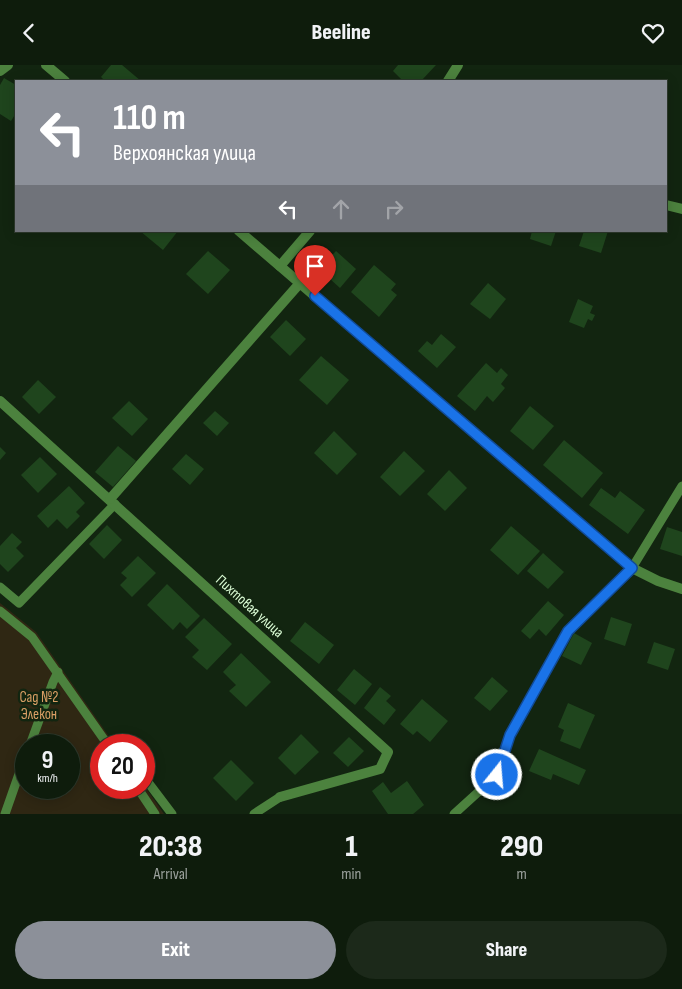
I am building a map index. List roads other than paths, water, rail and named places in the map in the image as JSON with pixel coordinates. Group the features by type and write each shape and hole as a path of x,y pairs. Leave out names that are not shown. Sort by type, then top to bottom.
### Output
{"street":[{"path":"0,71 8,65"},
{"path":"46,65 64,80"},
{"path":"449,80 458,65"},
{"path":"667,205 682,209"},
{"path":"240,232 632,568 658,581 682,589"},
{"path":"280,266 309,232"},
{"path":"113,501 300,283"},
{"name":"Пихтовая улица","path":"0,401 113,501 388,752 380,769 280,797"}],"lane":[{"path":"454,814 497,775 510,735 568,631 632,568 682,486"},
{"path":"0,587 19,603 113,501"},
{"path":"0,611 32,637 100,734"},
{"path":"34,734 52,682 58,672"},
{"path":"5,814 15,786"},
{"path":"155,792 172,814"},
{"path":"254,814 280,797"},
{"path":"145,799 155,814"}],"park label":[{"name":"Сад №2 Элекон","path":"39,706"}]}
